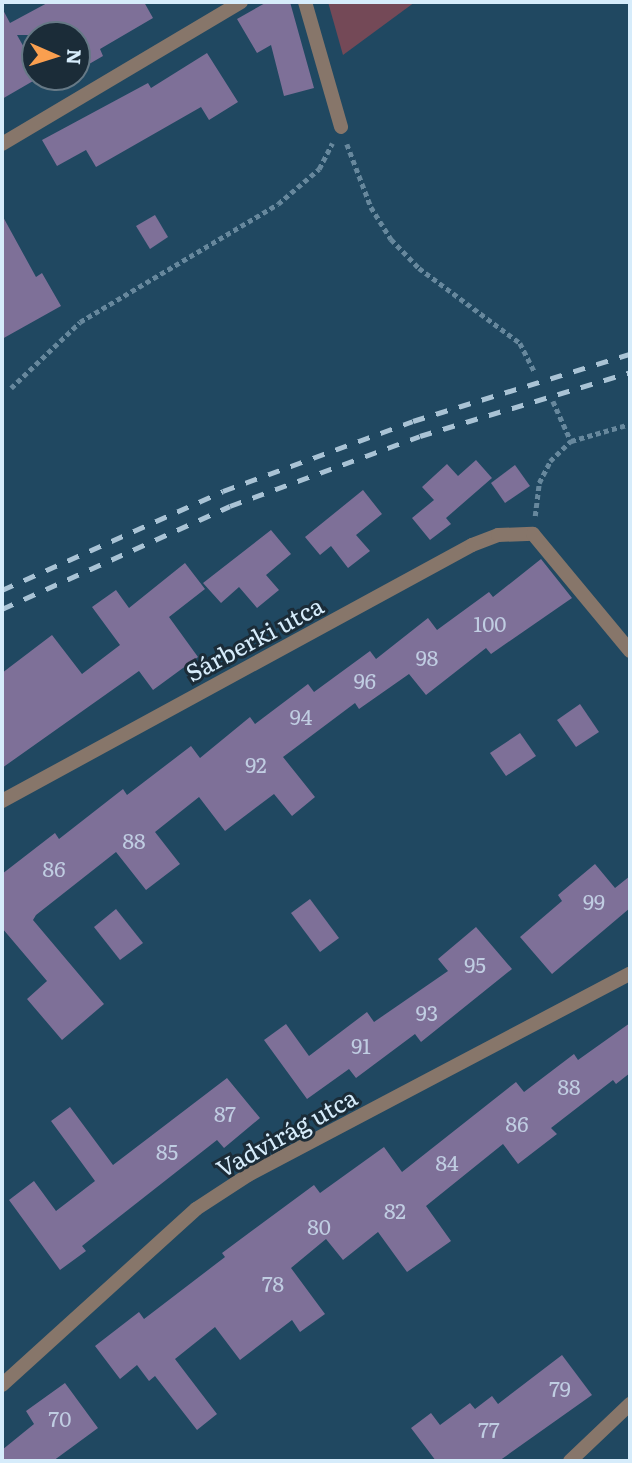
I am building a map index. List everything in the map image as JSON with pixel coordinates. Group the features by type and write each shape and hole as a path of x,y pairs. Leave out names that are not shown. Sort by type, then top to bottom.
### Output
{"street":[{"path":"2,144 241,2"},
{"path":"305,2 341,127"},
{"path":"533,534 630,651"},
{"name":"Sárberki utca","path":"2,801 472,545 498,535 533,534"},
{"name":"Vadvirág utca","path":"2,1385 196,1209 248,1175 630,974"},
{"path":"570,1461 630,1404"}],"path":[{"path":"341,127 371,207 391,239 419,268 520,343 535,372"},
{"path":"11,388 80,321 278,204 319,169 341,127"},
{"path":"553,401 571,441"},
{"path":"533,534 539,482 550,461 571,441 630,424"}],"shaded area":[{"path":"328,2 415,2 343,55"}],"building":[{"path":"49,2 144,2 153,18 100,49 103,56 91,63 91,21 21,21 21,35 17,35 21,42 21,88 2,99 2,8 10,23"},
{"path":"267,2 290,2 314,88 284,96 271,45 257,53 237,19"},
{"path":"207,53 238,102 209,120 201,107 96,167 86,150 57,166 42,140 148,83 151,88"},
{"path":"2,215 36,277 42,273 61,306 2,339"},
{"path":"155,215 168,237 150,249 136,226"},
{"path":"476,460 492,478 446,518 451,524 430,540 412,518 434,500 422,487 447,464 458,476"},
{"path":"515,465 530,486 505,503 491,483"},
{"path":"363,490 382,514 356,535 370,551 348,568 331,546 320,555 305,537"},
{"path":"271,530 291,554 266,575 279,590 257,608 239,587 221,603 203,583"},
{"path":"541,559 572,598 491,654 486,648 426,695 409,674 359,709 355,703 283,757 315,797 292,816 274,794 225,831 199,797 155,832 180,864 146,890 116,852 36,915 33,920 104,1004 62,1040 27,999 47,981 2,928 2,874 55,833 59,839 123,789 127,795 191,746 200,758 250,717 255,724 308,684 314,692 370,651 376,659 428,618 437,630 489,592 493,597"},
{"path":"185,563 205,589 169,617 198,657 153,690 139,671 2,768 2,673 52,635 82,674 120,645 92,607 116,590 129,608"},
{"path":"580,704 599,732 576,747 557,720"},
{"path":"520,733 536,756 506,776 490,753"},
{"path":"595,864 615,888 630,876 630,908 552,974 520,937 562,901 558,895"},
{"path":"310,899 339,938 320,952 291,913"},
{"path":"116,909 143,943 120,960 94,927"},
{"path":"476,927 512,969 421,1042 415,1034 356,1078 349,1069 307,1099 264,1040 286,1024 309,1056 367,1012 374,1022 448,971 438,959"},
{"path":"630,1023 630,1073 616,1084 613,1080 551,1128 557,1134 518,1164 503,1144 426,1206 451,1241 407,1272 378,1232 343,1260 326,1239 291,1268 325,1314 300,1332 292,1320 240,1360 215,1327 175,1359 217,1414 197,1430 155,1376 149,1381 137,1365 120,1379 95,1346 139,1312 144,1319 225,1257 222,1253 314,1185 320,1193 384,1147 402,1172 516,1082 524,1092 574,1054 578,1060"},
{"path":"227,1078 260,1118 224,1148 217,1140 82,1246 86,1251 60,1270 9,1200 34,1181 56,1211 95,1181 51,1121 70,1107 113,1165"},
{"path":"562,1355 592,1395 499,1461 436,1461 411,1428 431,1413 440,1425 470,1403 475,1409 492,1396 498,1404"},
{"path":"65,1383 98,1428 53,1461 2,1461 2,1450 34,1424 26,1411"}],"railway":[{"path":"2,590 223,491 413,421 630,354"},
{"path":"2,609 230,506 420,436 630,372"}]}
